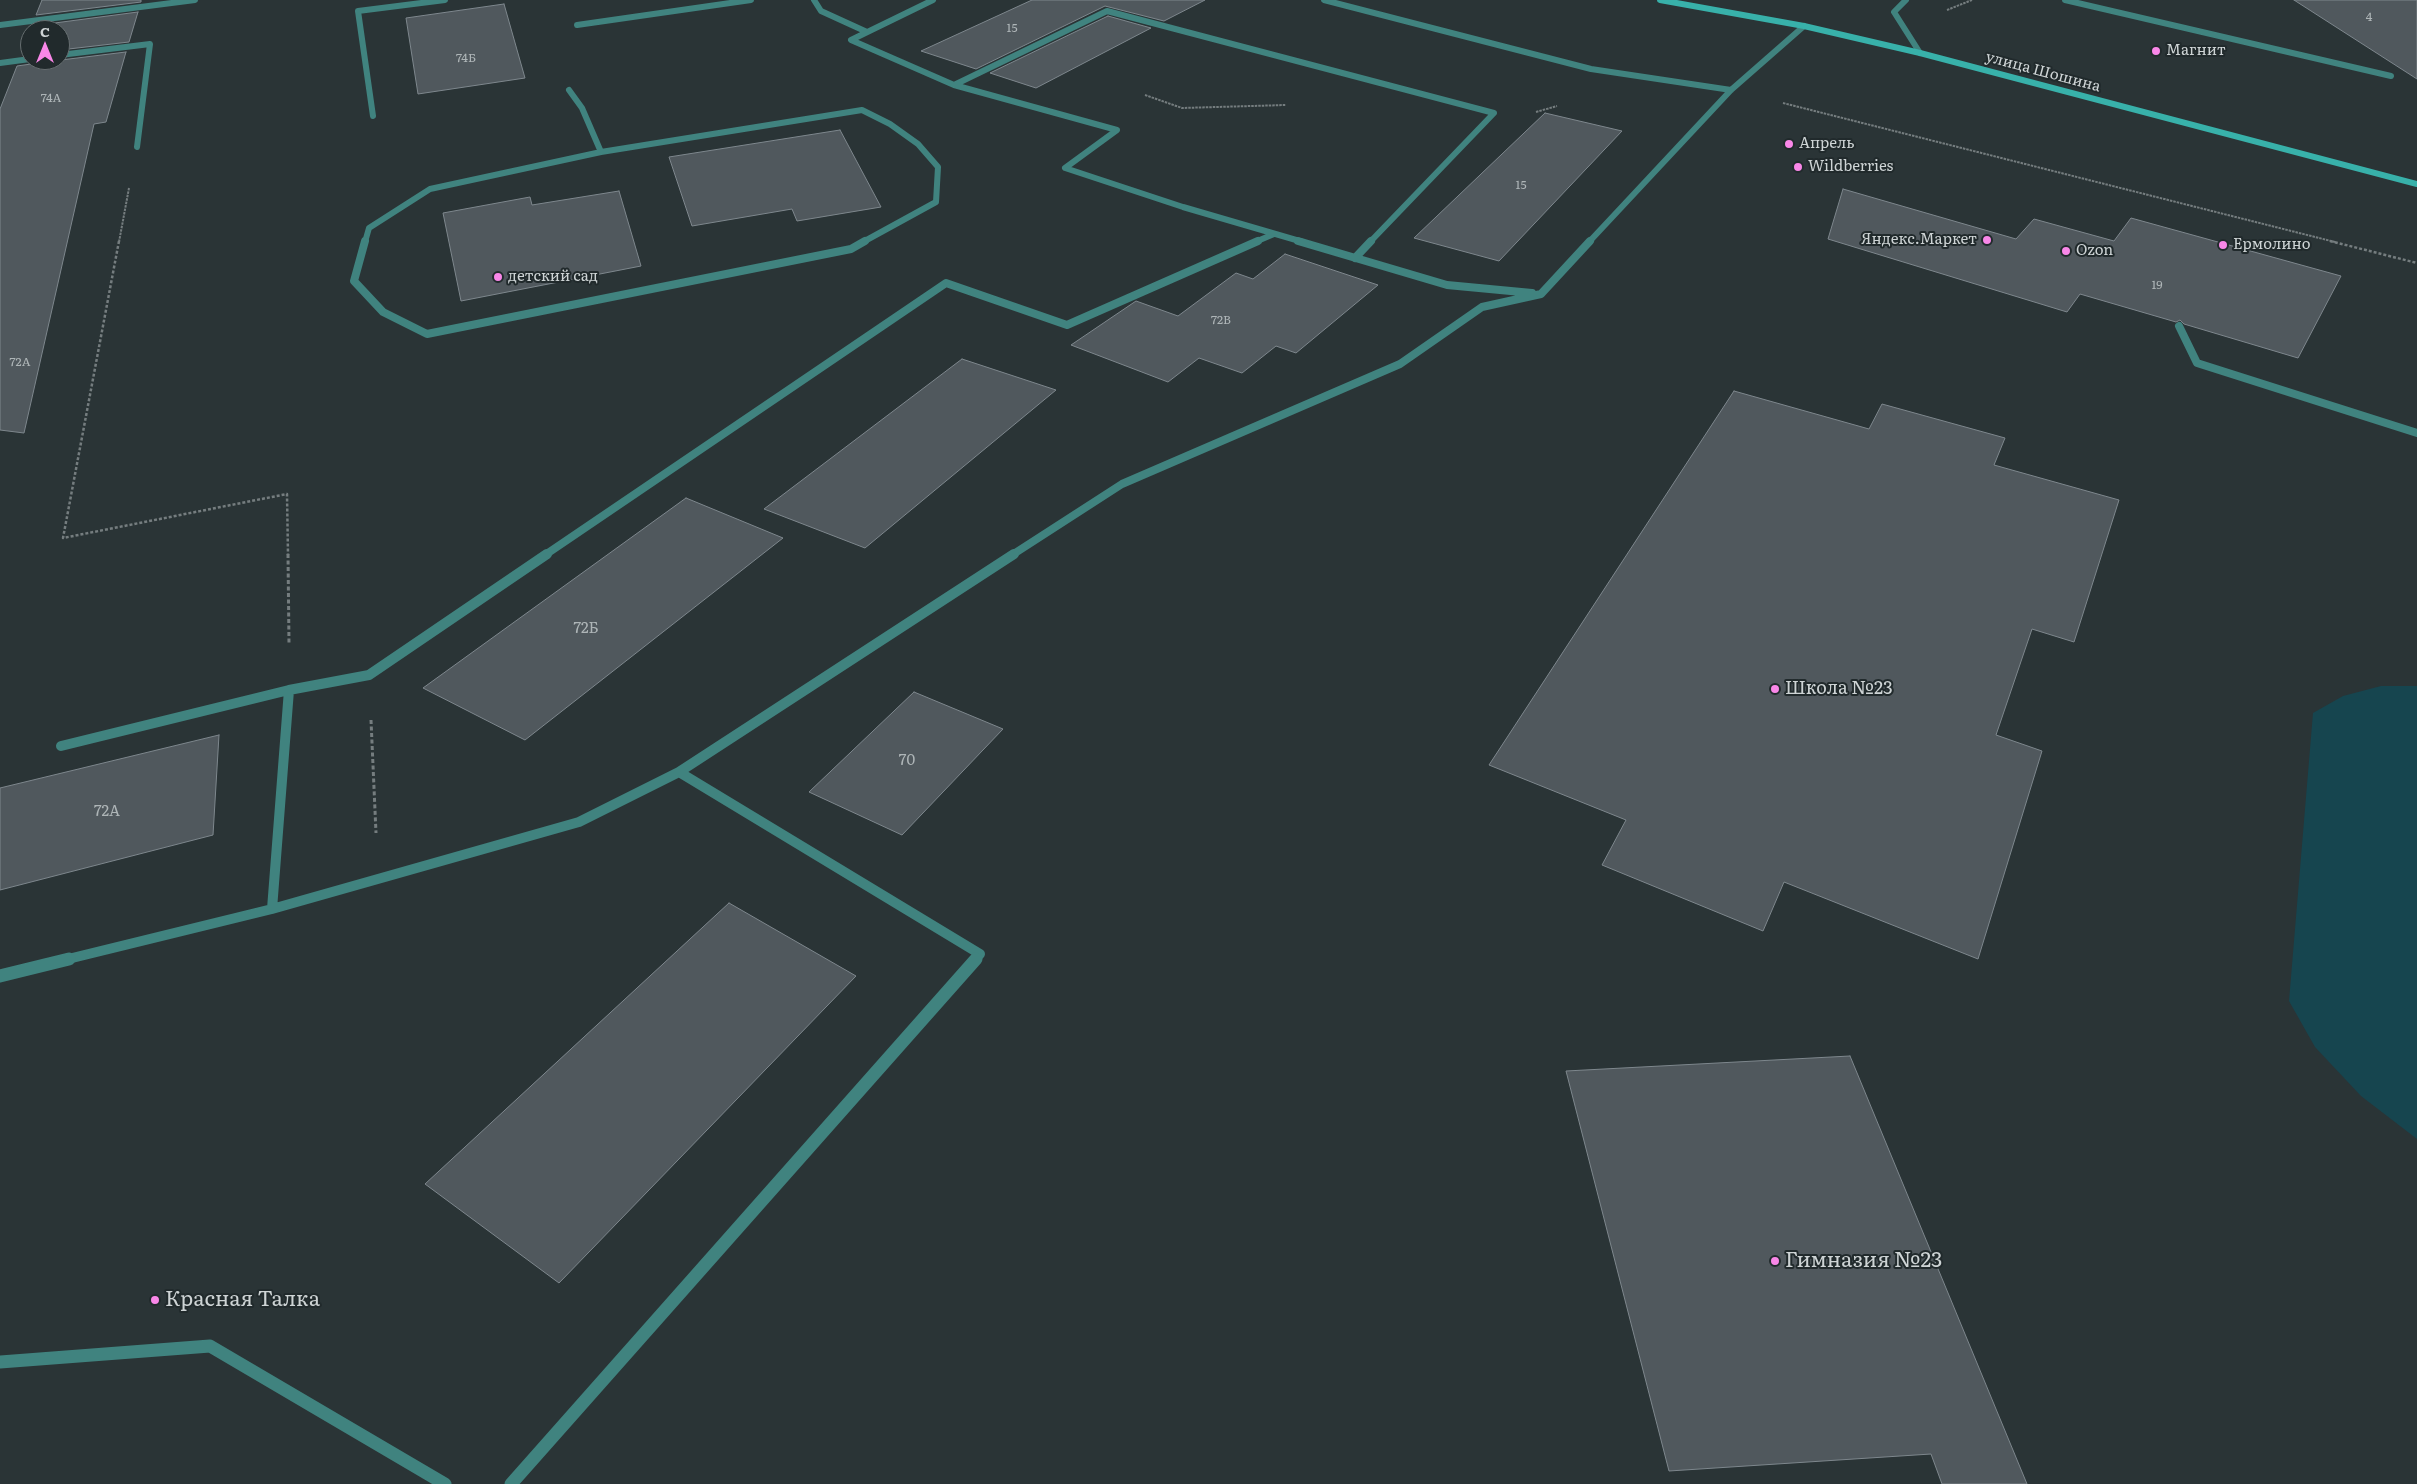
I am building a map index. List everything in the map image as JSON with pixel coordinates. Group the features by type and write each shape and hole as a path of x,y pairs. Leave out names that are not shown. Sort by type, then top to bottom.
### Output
{"street":[{"path":"0,25 195,0"},
{"path":"373,116 358,11 445,0"},
{"path":"577,25 751,0"},
{"path":"814,0 821,11 867,32"},
{"path":"933,0 851,40 954,85 1117,130 1065,168 1274,234 1447,285 1540,294"},
{"path":"1324,0 1591,69 1731,90"},
{"name":"улица Шошина","path":"1660,0 1804,26 1920,53 2417,184"},
{"path":"1671,1 1703,0"},
{"path":"1906,0 1894,12 1920,53"},
{"path":"2065,0 2391,76"},
{"path":"954,85 1107,11 1494,113 1355,258"},
{"path":"0,976 272,909 579,822 679,772 1122,484 1400,364 1482,307 1540,294 1731,90 1804,26"},
{"path":"70,54 150,44 137,147"},
{"path":"0,63 20,60"},
{"path":"569,90 582,108 601,152"},
{"path":"862,110 890,124 918,144 938,167 936,202 850,250 427,334 383,312 354,281 369,228 430,189 601,152 862,110"},
{"path":"61,746 289,690 369,675 946,283 1067,325 1274,234"},
{"path":"2179,326 2197,363 2417,433"},
{"path":"272,909 289,690"},
{"path":"511,1484 980,954 679,772"},
{"path":"0,1362 210,1346 445,1484"}],"path":[{"path":"1731,90 2417,263"},
{"path":"1138,93 1182,108 1290,105"},
{"path":"137,147 63,538 287,494 289,690"},
{"path":"369,675 378,879"}],"shaded area":[{"path":"2381,686 2417,686 2417,1139 2361,1096 2315,1047 2289,1001 2313,713 2343,696"}],"building":[{"path":"42,0 141,0 141,2 36,15"},
{"path":"1032,0 1205,0 1164,21 1105,6 976,69 921,51"},
{"path":"2294,0 2417,0 2417,79"},
{"path":"504,4 525,78 418,94 406,18"},
{"path":"138,12 129,42 70,49 70,21"},
{"path":"1108,16 1151,28 1036,88 990,73"},
{"path":"126,52 106,122 94,124 24,433 0,430 0,109 17,66 20,66 20,70 70,70 70,59"},
{"path":"1545,113 1622,131 1499,261 1414,238"},
{"path":"840,130 881,207 797,221 792,209 692,226 669,157"},
{"path":"1843,189 2016,239 2034,219 2114,241 2131,218 2341,276 2298,358 2184,324 2180,320 2176,322 2080,294 2067,312 1828,239"},
{"path":"619,191 641,266 461,301 443,213 530,197 532,205"},
{"path":"1285,254 1378,285 1296,353 1276,346 1242,373 1199,358 1168,382 1071,345 1136,301 1178,316 1236,273 1253,279"},
{"path":"962,359 1056,390 865,548 764,509"},
{"name":"Школа №23","path":"1734,391 1869,429 1882,404 2005,438 1994,465 2119,500 2074,642 2032,629 1996,735 2042,751 1978,959 1784,882 1763,931 1602,865 1626,820 1489,765"},
{"path":"686,498 783,538 525,740 423,688"},
{"path":"914,692 1003,729 902,835 809,792"},
{"path":"219,735 213,835 0,890 0,788"},
{"path":"729,903 856,976 559,1283 425,1184"},
{"name":"Гимназия №23","path":"1850,1056 2027,1484 1942,1484 1931,1454 1669,1471 1566,1071"}],"place":[{"name":"Магнит","path":"2156,51"},
{"name":"Апрель","path":"1789,144"},
{"name":"Wildberries","path":"1798,167"},
{"name":"Яндекс.Маркет","path":"1987,240"},
{"name":"Ермолино","path":"2223,245"},
{"name":"Ozon","path":"2066,251"},
{"name":"детский сад","path":"498,277"},
{"name":"Школа №23","path":"1775,689"},
{"name":"Гимназия №23","path":"1775,1261"},
{"name":"Красная Талка","path":"155,1300"}]}
